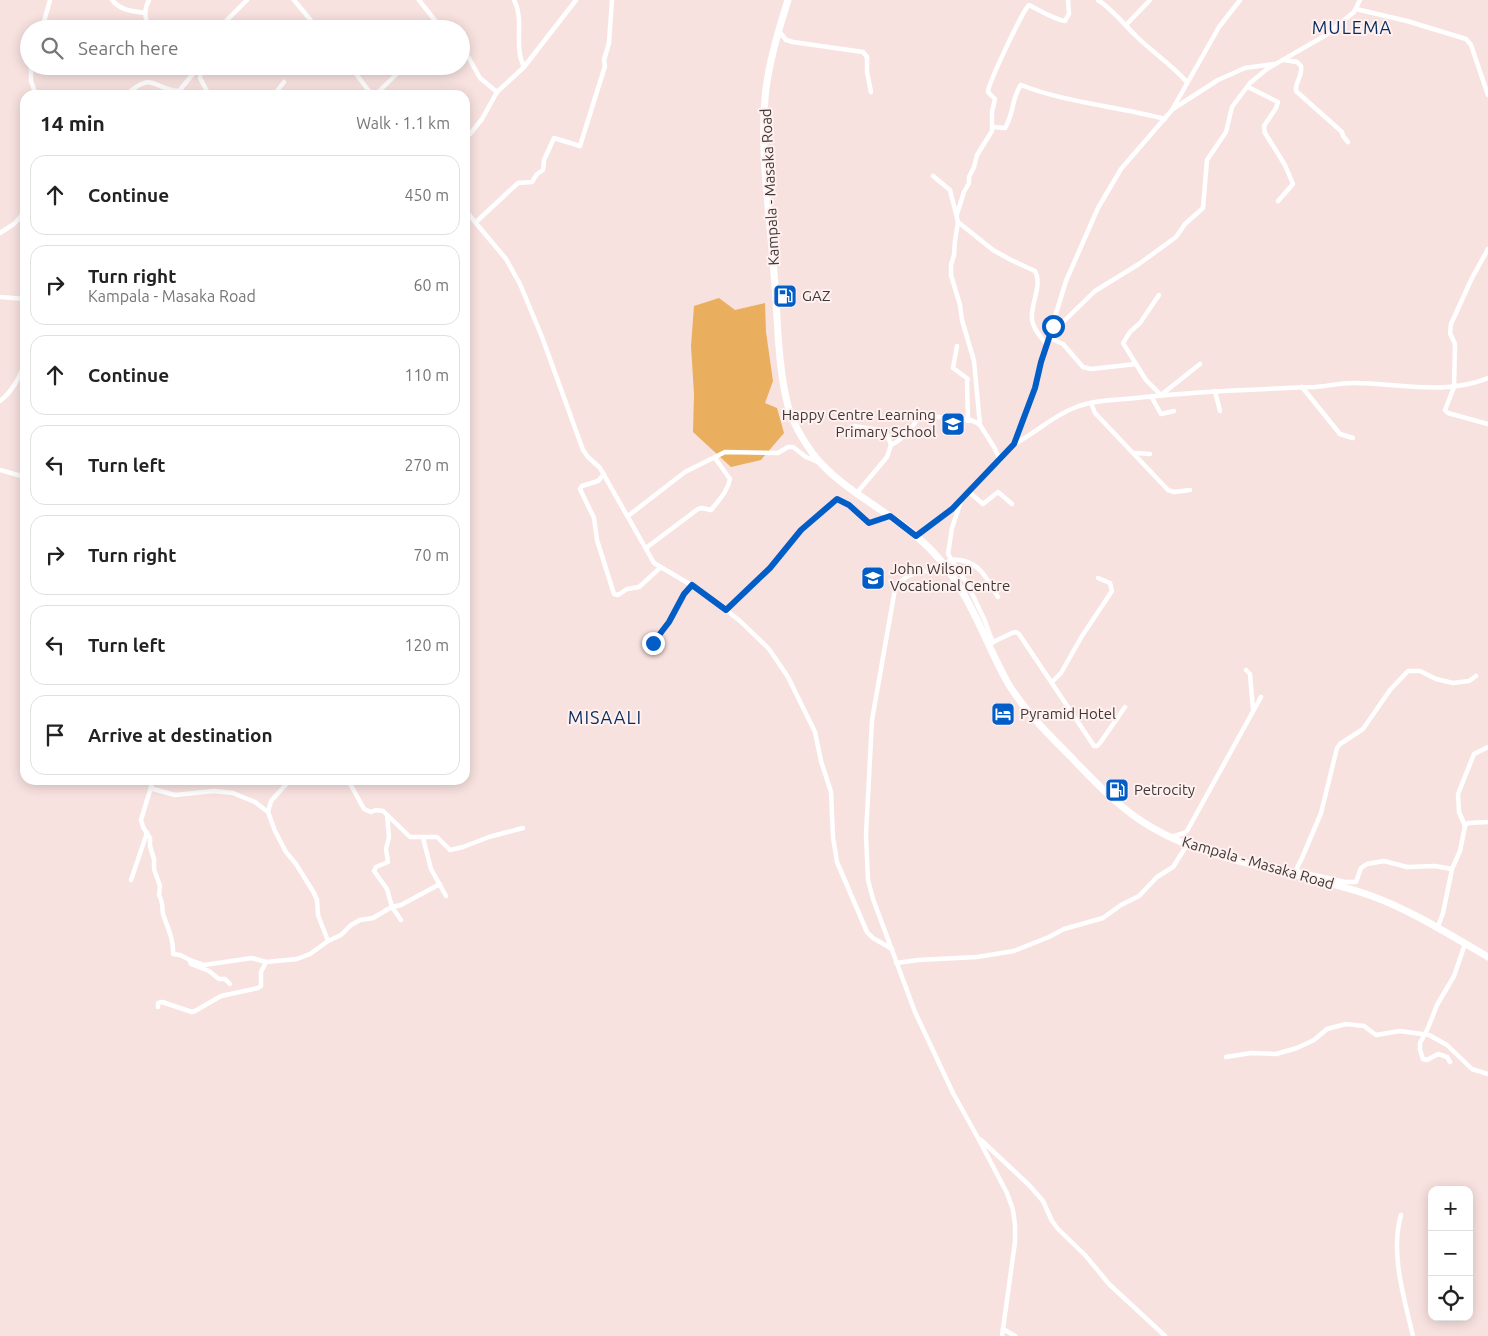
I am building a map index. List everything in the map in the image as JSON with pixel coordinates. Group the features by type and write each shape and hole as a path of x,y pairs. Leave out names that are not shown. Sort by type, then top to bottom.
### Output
{"main road":[{"name":"Kampala - Masaka Road","path":"788,0 778,31 767,82 764,122 767,198 784,389 791,416 800,435 820,462 856,494 916,536 944,564 992,643 1012,689 1027,710 1116,802 1150,827 1187,845 1295,872 1380,900 1405,910 1488,957"}],"street":[{"path":"44,20 50,0"},
{"path":"112,0 126,10 145,12"},
{"path":"146,20 145,8 149,0"},
{"path":"227,20 247,0"},
{"path":"294,0 311,20"},
{"path":"418,0 435,20"},
{"path":"514,0 519,13 518,48 524,67"},
{"path":"470,134 482,119 497,92 524,67 576,0"},
{"path":"476,222 518,183 532,182 537,174 543,170 544,160 554,138 580,146 605,66 604,60 609,43 612,0"},
{"path":"957,214 969,183 976,155 992,131 992,112 995,99 990,95 988,88 1024,9 1029,5 1057,20 1065,21 1069,14 1068,0"},
{"path":"1098,0 1136,36 1173,67 1187,82"},
{"path":"1126,25 1150,0"},
{"path":"1050,338 1066,281 1102,201 1122,169 1172,110 1220,27 1240,0"},
{"path":"1014,444 1035,388 1046,344 1050,338 1061,324 1095,291 1140,264 1176,237 1185,224 1203,208 1207,160 1226,132 1232,107 1254,79 1299,50 1322,38 1356,9 1360,0"},
{"path":"1356,9 1407,21 1466,39 1472,45 1488,95"},
{"path":"778,31 786,40 793,42 863,52 867,57 867,72 872,92"},
{"path":"470,60 480,78 497,92"},
{"path":"1284,60 1297,62 1301,66 1302,72 1296,91 1342,132 1348,142"},
{"path":"1172,110 1218,80 1245,68 1278,63"},
{"path":"32,75 35,90"},
{"path":"179,90 192,75"},
{"path":"199,75 206,90"},
{"path":"357,75 370,90"},
{"path":"379,90 395,75"},
{"path":"132,90 146,82 174,90"},
{"path":"278,90 284,82"},
{"path":"992,128 1006,128 1012,114 1017,90 1021,85 1040,92 1101,106 1132,110 1165,119"},
{"path":"1248,88 1278,102 1264,126 1265,133 1285,165 1292,184 1278,201"},
{"path":"932,176 950,190 957,214 958,222 950,270 974,361 980,425"},
{"path":"470,215 506,259 520,284 542,337 583,450 604,474 652,561 692,585 726,610 769,649 788,677 815,732 830,792 834,850 839,870 867,932 873,938 892,949"},
{"path":"0,233 14,224 20,217"},
{"path":"958,222 993,250 1035,271 1038,280 1032,321 1046,344"},
{"path":"1488,249 1472,278 1451,324 1450,334 1455,344 1454,387 1445,408 1445,412 1488,424"},
{"path":"1160,295 1123,343 1146,380 1161,395"},
{"path":"0,298 20,298"},
{"path":"1050,338 1063,344 1083,366 1092,369 1136,364"},
{"path":"957,346 953,368 968,380 968,421"},
{"path":"1161,395 1200,364"},
{"path":"0,401 6,397 20,372"},
{"path":"916,536 952,509 1014,444 1068,411 1091,403 1161,395 1353,383 1454,387 1488,378"},
{"path":"1302,387 1340,434 1353,438"},
{"path":"1215,391 1220,411"},
{"path":"1151,396 1162,414 1174,411"},
{"path":"1091,403 1097,415 1168,490 1174,492 1190,490"},
{"path":"891,445 896,443 913,426 917,418 922,414 938,417 955,417 976,422 980,425 1000,460"},
{"path":"854,426 880,430 886,434 891,445 887,457 856,494"},
{"path":"628,516 685,472 729,451 778,453 788,447 797,449 806,457 820,462"},
{"path":"1135,453 1150,454"},
{"path":"646,548 698,509 711,510 719,500 730,479 715,458"},
{"path":"0,470 20,476"},
{"path":"604,474 600,480 582,486 580,490 594,518 596,540 614,594 618,595 628,589 639,587 660,567"},
{"path":"969,492 983,504 998,492 1012,504"},
{"path":"962,499 952,528 948,554 968,585 985,621 992,643 1012,633 1017,633 1094,746 1100,743 1125,706"},
{"path":"726,610 770,568 801,530 836,500 849,505 869,523 890,516"},
{"path":"998,597 981,570 973,564 951,560 934,570 910,574 895,589 872,720 866,812 866,860 873,899 896,963 933,1051 953,1093 1007,1193 1013,1210 1015,1242 1002,1336"},
{"path":"1052,682 1060,673 1078,641 1112,591 1109,581 1098,578"},
{"path":"653,643 669,622 684,594 692,585"},
{"path":"1246,670 1250,674 1253,710"},
{"path":"1452,870 1435,866 1407,867 1384,861 1374,862 1360,868 1356,882 1345,882 1295,872 1320,813 1337,748 1340,744 1363,728 1390,690 1410,671 1420,671 1441,681 1453,683 1469,681 1476,676"},
{"path":"1171,837 1184,833 1187,830 1261,697"},
{"path":"1437,929 1443,913 1452,870 1460,851 1465,826 1459,812 1458,794 1474,754 1488,747"},
{"path":"268,812 271,801 285,785"},
{"path":"351,785 364,809 371,812 376,810 387,814 410,837 437,837 452,850 478,840 483,840 489,836 524,828"},
{"path":"328,941 318,916 317,900 314,893 286,852 268,812 255,802 233,793 214,791 175,795 160,792 151,787 141,820 150,838 154,869 160,886 159,895 163,901 164,916 170,930 173,954 190,960 208,965 252,958 266,962 297,959 310,954 328,941 341,935 360,920 373,918 440,884"},
{"path":"387,814 389,837 386,849 388,862 374,871 387,889 392,908 401,920"},
{"path":"1465,826 1468,823 1488,822"},
{"path":"132,880 147,833"},
{"path":"423,838 431,869 446,896"},
{"path":"896,963 976,957 1014,951 1050,938 1064,929 1103,918 1138,896 1157,878 1173,867 1187,845"},
{"path":"1450,1062 1447,1057 1438,1054 1427,1060 1423,1059 1420,1043 1437,1006 1454,976 1465,944"},
{"path":"190,960 191,964 209,971 219,978 225,979 230,984"},
{"path":"209,971 221,962"},
{"path":"158,1007 158,1003 162,1002 192,1012 221,996 258,988 261,986 261,972 266,962"},
{"path":"1226,1057 1251,1053 1276,1054 1297,1048 1314,1040 1327,1029 1346,1024 1360,1024 1376,1035 1400,1031 1435,1037 1448,1045 1476,1071 1488,1074"},
{"path":"978,1138 1029,1184 1042,1201 1058,1229 1085,1255 1109,1284 1164,1336"},
{"path":"1402,1215 1397,1232 1397,1250 1400,1276 1413,1336"},
{"path":"1003,1329 1015,1336"}],"shaded area":[{"path":"719,298 735,310 765,303 766,332 773,381 765,403 777,408 784,433 761,460 731,467 693,432 694,394 691,346 694,306"}],"place":[{"name":"GAZ","path":"785,296"},
{"name":"Happy Centre Learning Primary School","path":"953,424"},
{"name":"John Wilson Vocational Centre","path":"873,578"},
{"name":"Pyramid Hotel","path":"1003,714"},
{"name":"Petrocity","path":"1117,790"}],"district":[{"name":"MULEMA","path":"1352,28"},
{"name":"MISAALI","path":"605,718"}],"route":[{"path":"653,643 669,622 684,594 692,585 726,610 770,568 801,530 837,499 849,505 869,523 890,516 916,536 952,509 1018,438 1053,326"}]}
